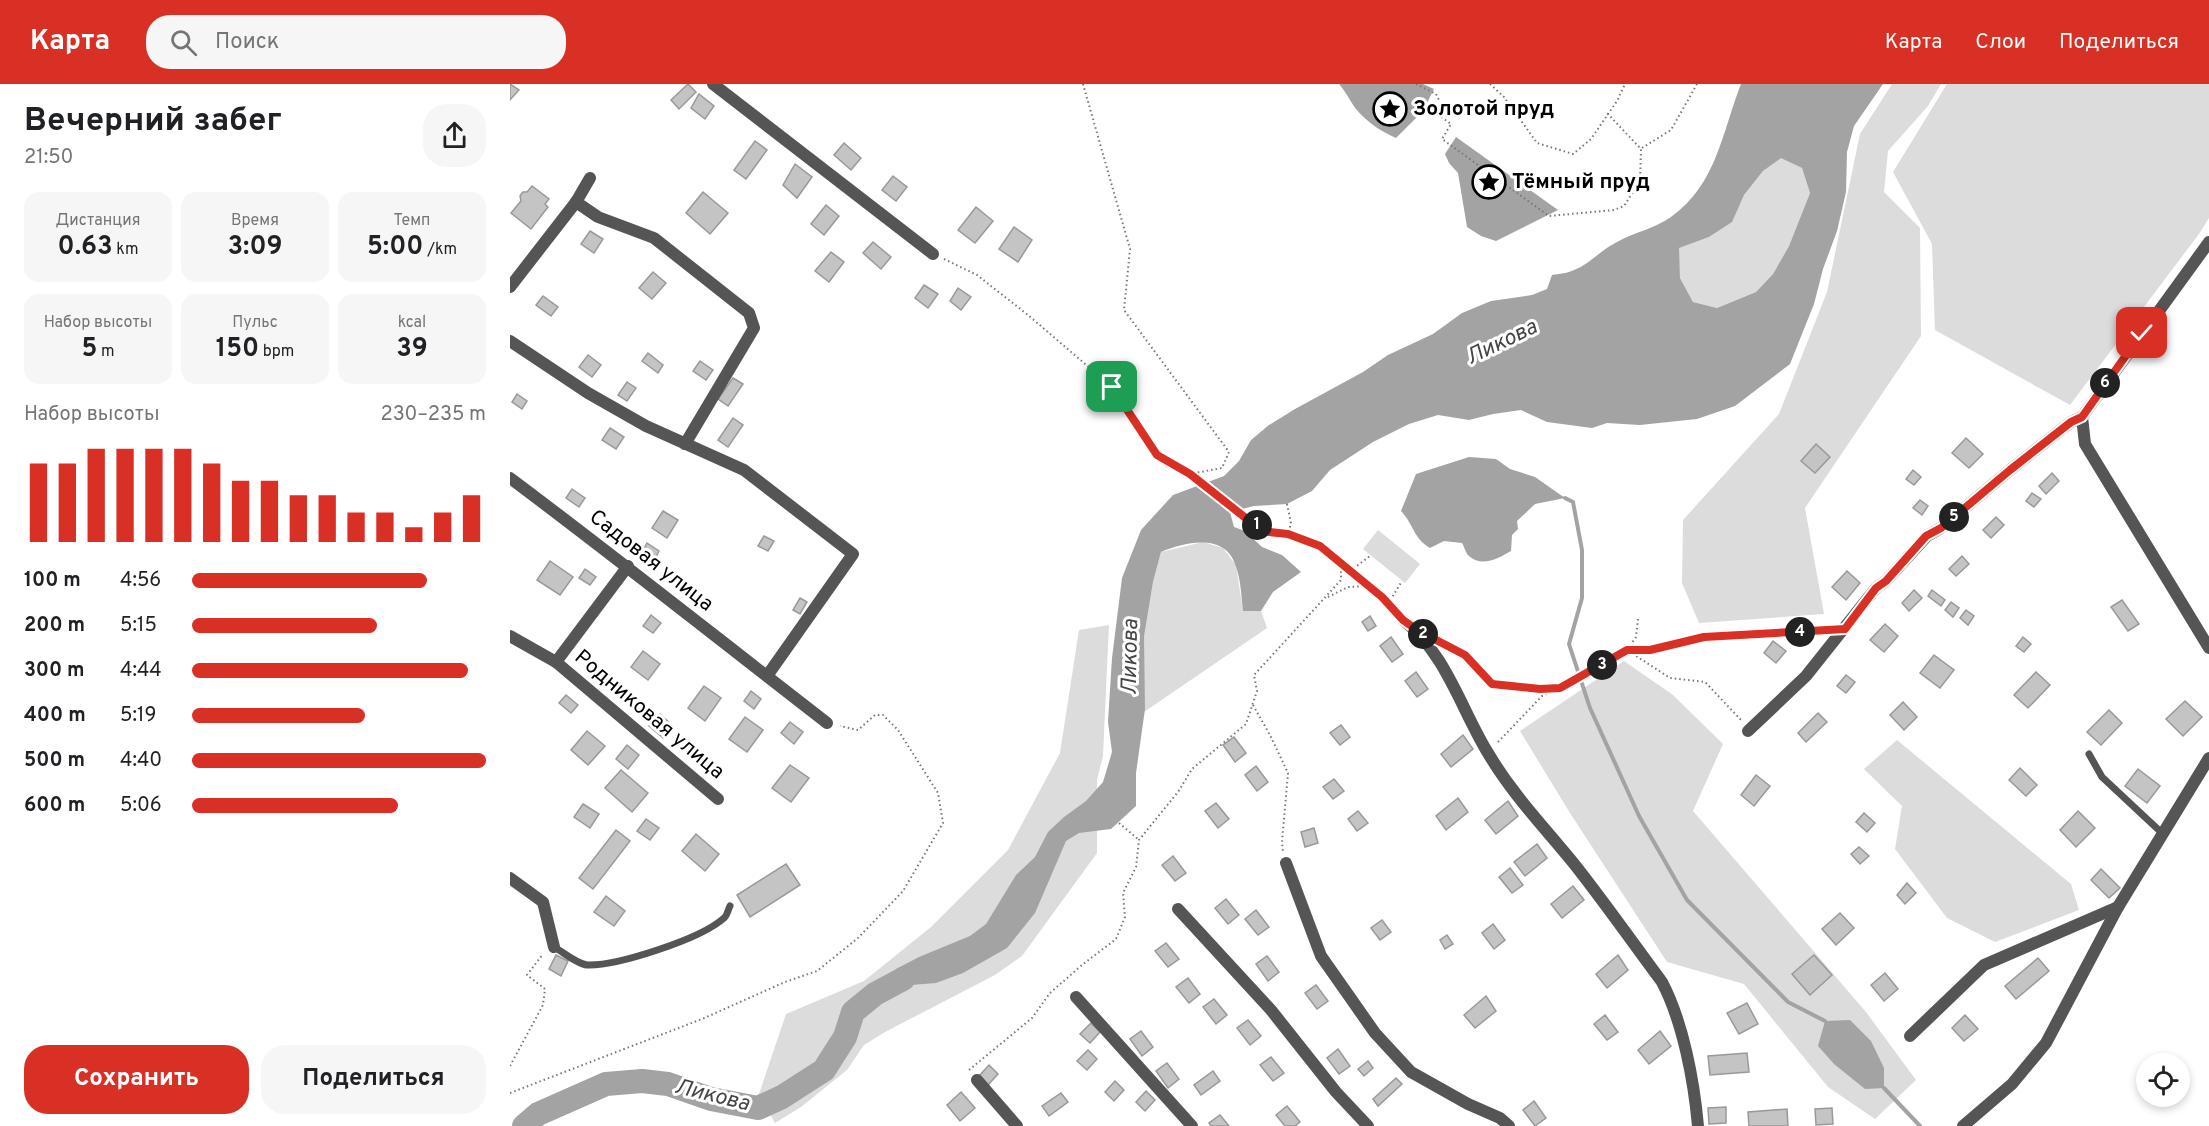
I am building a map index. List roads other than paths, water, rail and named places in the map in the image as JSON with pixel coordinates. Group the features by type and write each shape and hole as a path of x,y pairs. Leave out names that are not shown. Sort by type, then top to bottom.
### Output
{"street":[{"path":"713,84 933,254"},
{"path":"510,287 576,202 590,178"},
{"path":"576,202 598,217 654,238 749,313 754,328 685,444"},
{"path":"1748,730 1806,676 1876,588 1886,581 1926,536 1941,528 2010,470 2071,422 2082,417 2209,242"},
{"path":"510,341 588,393 646,426 744,470 853,554 767,676"},
{"path":"2082,417 2085,444 2209,648"},
{"name":"Садовая улица","path":"510,478 628,566 678,608 827,723"},
{"path":"556,662 628,566"},
{"path":"1403,620 1417,630 1448,675 1488,753 1524,806 1575,864 1662,982 1673,1002 1695,1091 1698,1126"},
{"name":"Родниковая улица","path":"510,636 556,662 718,799"},
{"path":"1963,1126 2012,1084 2046,1043 2118,907 2209,758"},
{"path":"1286,863 1321,956 1375,1033 1412,1072 1468,1104 1500,1118 1509,1126"},
{"path":"510,878 543,902 554,947"},
{"path":"1910,1036 1984,965 2118,907"},
{"path":"1178,909 1271,1010 1336,1092 1368,1126"},
{"path":"1076,997 1192,1126"},
{"path":"977,1080 1017,1126"}],"lane":[{"path":"2089,754 2102,777 2163,834"},
{"path":"554,947 584,965 616,963 669,946 697,934 725,918 730,906"}],"water":[{"name":"Золотой пруд","path":"1339,84 1423,84 1434,89 1423,111 1396,138 1365,118"},
{"path":"1741,84 1883,84 1854,126 1847,152 1846,192 1837,231 1823,269 1814,304 1790,364 1735,406 1697,419 1640,425 1607,423 1592,428 1547,422 1521,410 1469,420 1438,415 1409,424 1373,442 1330,470 1312,491 1287,504 1254,506 1230,512 1234,527 1245,531 1262,547 1282,555 1301,572 1273,592 1261,611 1243,611 1241,587 1235,564 1230,554 1222,548 1213,544 1192,543 1161,552 1153,582 1144,637 1145,709 1136,773 1136,806 1111,829 1079,833 1066,841 1035,913 1007,948 963,973 936,983 911,985 891,994 875,994 896,969 970,936 986,924 1016,875 1035,857 1048,832 1086,801 1103,782 1112,752 1108,722 1112,658 1122,578 1141,530 1173,495 1224,476 1239,461 1251,440 1269,425 1363,372 1388,355 1433,334 1462,313 1491,301 1532,295 1547,289 1552,275 1580,267 1612,245 1671,217 1699,189 1708,173 1723,138","holes":["1781,158 1802,168 1810,193 1789,246 1773,274 1756,292 1717,308 1693,302 1680,278 1679,248 1709,237 1732,222 1744,195 1763,171"]},
{"name":"Тёмный пруд","path":"1456,137 1558,210 1496,241 1481,236 1467,227 1458,173 1445,154"},
{"path":"1469,457 1496,459 1510,469 1535,477 1565,498 1535,504 1517,521 1518,529 1512,535 1511,551 1485,562 1474,560 1468,555 1462,543 1444,541 1430,548 1420,540 1401,511 1416,474"},
{"path":"1850,1020 1871,1041 1884,1068 1884,1088 1865,1089 1834,1064 1818,1046 1825,1021"}],"waterway":[{"path":"1565,498 1573,502 1582,550 1582,598 1569,644 1590,708 1639,816 1687,900 1788,1002 1825,1021"},
{"name":"Ликова","path":"524,1126 538,1114 606,1084 642,1081 668,1084 711,1099 758,1108 782,1097 824,1070 845,1037 853,1012 875,994 903,979"},
{"path":"1884,1088 1920,1126"}],"place":[{"name":"Золотой пруд","path":"1390,109"},
{"name":"Тёмный пруд","path":"1489,182"}]}
